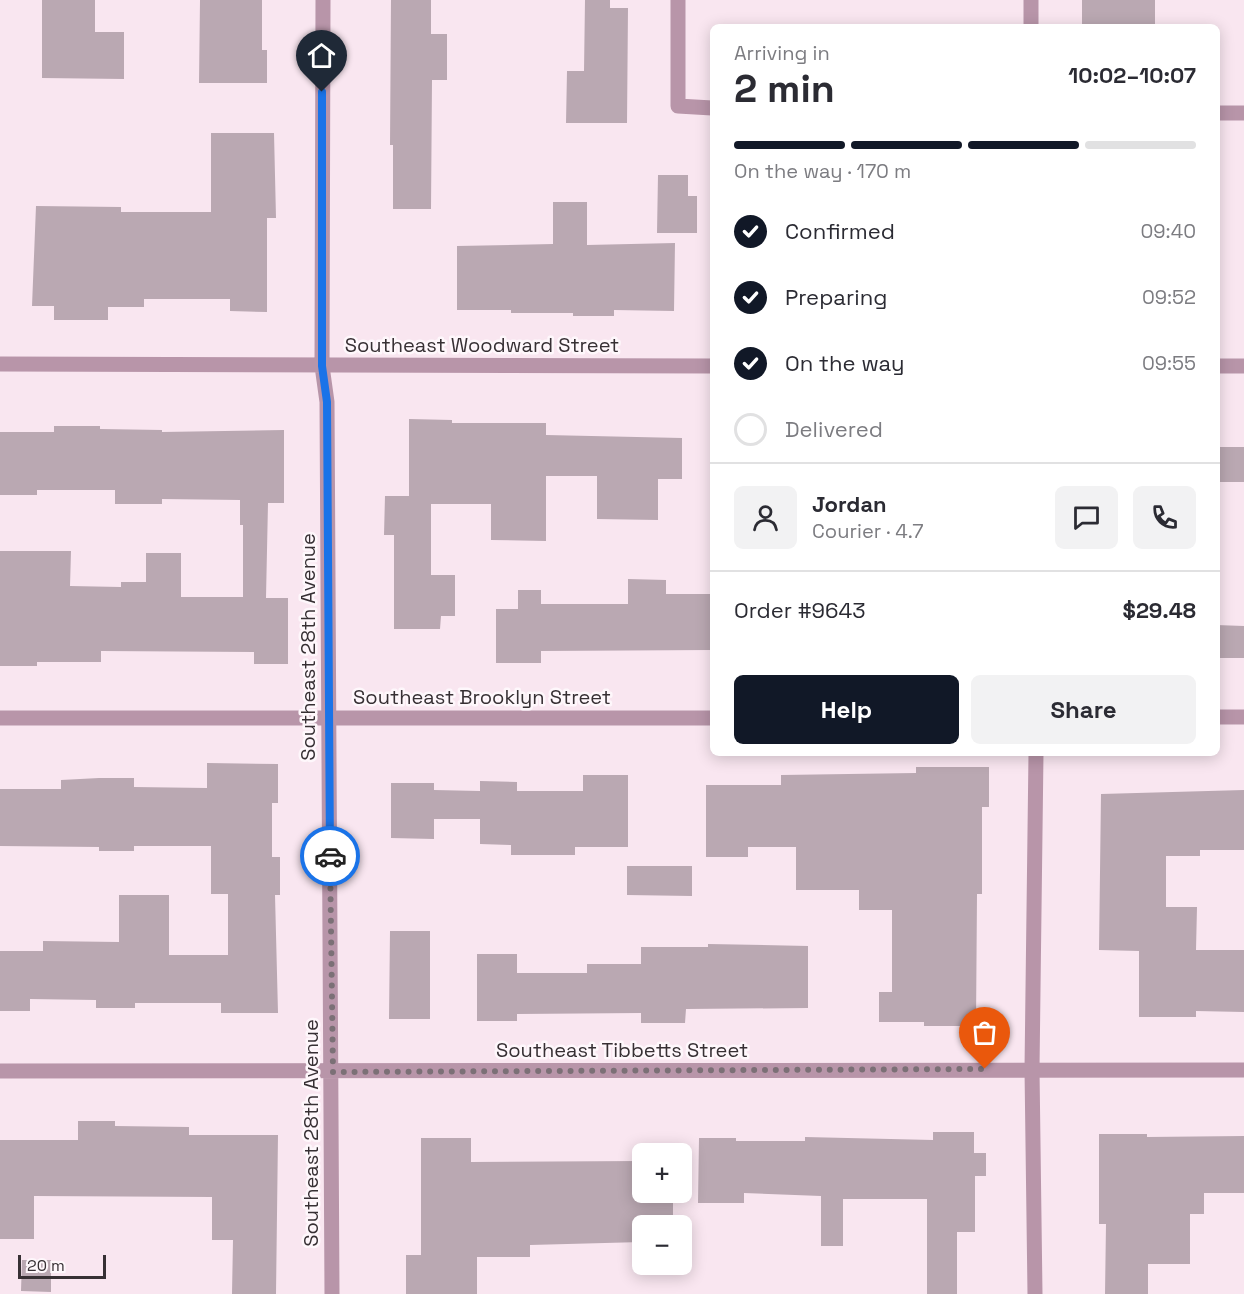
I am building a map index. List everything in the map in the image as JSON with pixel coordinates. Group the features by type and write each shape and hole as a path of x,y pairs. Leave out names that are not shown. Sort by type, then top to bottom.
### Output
{"street":[{"name":"Southeast 28th Avenue","path":"323,0 322,366 327,402 333,1072 332,1294"},
{"path":"678,0 678,106 710,108"},
{"path":"1031,0 1031,24"},
{"path":"1220,113 1244,113"},
{"name":"Southeast Woodward Street","path":"0,364 710,366"},
{"path":"1220,366 1244,366"},
{"path":"1220,717 1244,717"},
{"name":"Southeast Brooklyn Street","path":"0,718 710,718"},
{"path":"1035,1294 1032,1069 1036,756"},
{"name":"Southeast Tibbetts Street","path":"0,1071 1244,1070"}],"building":[{"path":"42,0 95,0 95,32 124,32 124,79 42,78"},
{"path":"200,0 262,0 262,50 267,50 267,83 199,83"},
{"path":"391,0 431,0 431,34 447,34 447,80 432,80 431,209 393,209 393,145 390,145"},
{"path":"585,0 610,0 610,8 628,8 627,123 566,123 567,71 584,71"},
{"path":"1082,0 1155,0 1155,24 1082,24"},
{"path":"211,133 274,133 276,218 267,218 267,312 230,311 230,299 144,299 144,307 108,307 108,320 54,320 54,306 32,306 36,206 121,207 121,212 211,212"},
{"path":"658,175 688,175 688,196 697,196 697,233 657,233"},
{"path":"553,202 587,202 587,245 675,243 674,311 614,310 614,316 573,316 573,313 457,310 457,246 553,244"},
{"path":"409,419 452,420 452,423 546,423 546,435 682,438 682,479 658,479 658,520 597,519 597,476 546,476 546,541 491,540 491,504 431,504 431,575 455,575 455,616 441,616 440,629 394,629 394,535 384,535 385,496 409,496"},
{"path":"54,426 100,426 100,429 162,430 162,432 284,430 284,503 268,503 266,598 288,598 288,664 254,664 254,652 101,651 101,662 37,662 37,666 0,666 0,551 71,551 70,586 121,587 121,582 146,582 146,553 181,553 181,597 243,597 243,525 240,525 240,500 162,499 162,504 115,504 115,490 37,490 37,495 0,495 0,432 54,432"},
{"path":"1220,447 1244,447 1244,482 1220,482"},
{"path":"628,579 666,580 666,594 710,594 710,650 541,651 541,663 496,663 496,609 518,609 518,590 541,590 541,604 628,604"},
{"path":"1220,625 1244,626 1244,658 1220,658"},
{"path":"207,763 278,764 278,803 272,803 272,857 280,857 280,895 275,895 278,1013 221,1013 221,1003 135,1003 135,1008 96,1008 96,1000 30,999 30,1011 0,1011 0,951 43,951 43,941 119,942 119,895 169,895 169,955 228,955 228,894 211,894 211,846 134,846 134,851 99,851 99,847 0,846 0,789 61,789 61,780 99,778 134,778 134,787 207,788"},
{"path":"916,767 989,767 989,807 982,807 982,894 977,894 976,1026 924,1026 924,1022 879,1022 879,992 892,992 892,910 859,910 859,890 796,890 796,847 748,847 748,857 706,857 706,785 781,785 781,775 916,773"},
{"path":"583,775 628,775 628,847 575,847 575,855 511,855 511,845 480,844 480,819 434,819 434,839 391,838 391,783 434,783 434,790 480,791 480,781 517,782 517,791 583,791"},
{"path":"1244,790 1244,850 1200,850 1200,856 1166,856 1166,907 1197,907 1196,950 1244,950 1244,1012 1196,1011 1196,1017 1139,1017 1139,951 1099,950 1101,794"},
{"path":"627,866 692,866 692,896 627,895"},
{"path":"390,931 430,931 430,1019 389,1019"},
{"path":"708,944 808,946 808,1008 686,1009 685,1023 641,1023 641,1013 517,1014 517,1021 477,1021 477,954 517,954 517,973 587,973 587,964 641,964 641,947 708,947"},
{"path":"78,1121 115,1121 115,1126 189,1127 189,1135 278,1135 276,1294 232,1294 233,1240 212,1240 212,1197 34,1196 34,1239 0,1239 0,1140 78,1140"},
{"path":"933,1132 974,1132 974,1153 986,1153 986,1176 975,1176 975,1232 957,1232 957,1294 927,1294 927,1199 843,1199 843,1246 821,1246 821,1196 744,1193 744,1203 698,1203 699,1138 736,1138 736,1141 805,1141 805,1137 933,1140"},
{"path":"1099,1134 1147,1134 1147,1137 1244,1136 1244,1193 1204,1193 1204,1214 1190,1214 1190,1264 1148,1264 1148,1294 1105,1294 1106,1224 1099,1224"},
{"path":"421,1138 471,1138 471,1162 632,1161 632,1203 673,1203 673,1215 632,1215 632,1242 530,1245 530,1257 477,1257 477,1294 406,1294 406,1255 421,1255"},
{"path":"22,1260 51,1260 51,1292 21,1291"}],"way so far":[{"path":"330,856 333,1072 985,1069"}],"route":[{"path":"322,92 322,366 327,402 330,856"}]}
